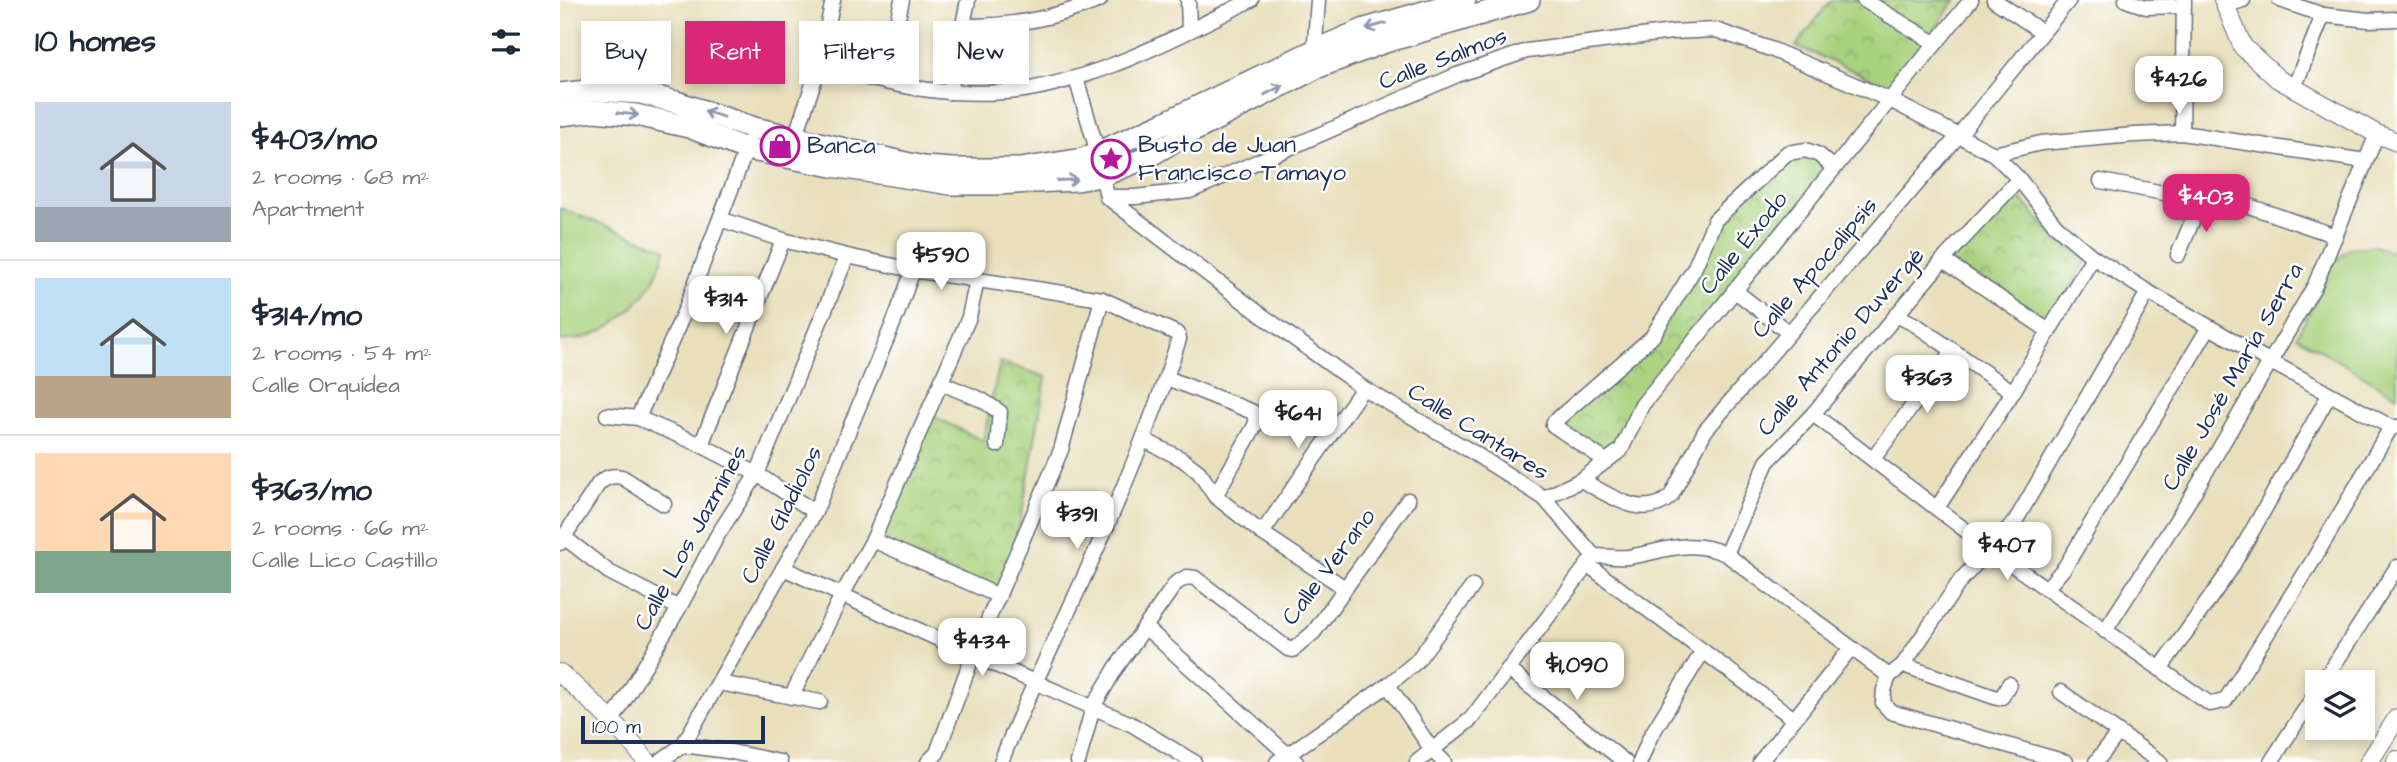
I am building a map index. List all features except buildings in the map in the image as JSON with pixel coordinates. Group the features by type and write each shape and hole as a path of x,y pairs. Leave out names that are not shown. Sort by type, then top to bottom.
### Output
{"main road":[{"path":"560,115 594,111 636,115 689,127 746,149 832,166 951,184 1077,180 1101,176 1146,158 1365,30 1465,0"},
{"path":"560,94 595,90 641,93 754,128 923,167 1020,169 1083,159 1315,59 1382,43 1529,0"}],"street":[{"path":"829,21 833,0"},
{"path":"897,21 902,0"},
{"path":"963,21 968,0"},
{"path":"1029,22 1057,16 1100,0"},
{"path":"1188,0 1189,30"},
{"path":"902,84 950,92 1024,90 1076,78 1127,60 1251,0"},
{"path":"1315,59 1318,0"},
{"path":"1864,0 1936,43"},
{"name":"Calle Éxodo","path":"1544,498 1581,480 1621,450 1642,405 1971,0"},
{"path":"1994,0 2042,32"},
{"name":"Calle Apocalipsis","path":"1581,480 1634,507 1645,508 1663,503 1671,496 1705,431 1959,135 2069,0"},
{"path":"2126,0 2146,7 2184,3 2182,133"},
{"path":"2243,0 2223,3 2243,47 2278,79 2377,134 2397,142"},
{"path":"2280,0 2323,15 2370,20 2397,19"},
{"path":"2294,88 2323,15"},
{"name":"Calle Salmos","path":"1107,197 1190,191 1457,75 1527,51 1672,32 1716,30 1773,50 1890,100 1994,155 2019,179 2056,226 2094,257 2209,327 2329,395 2394,427"},
{"path":"1076,78 1098,153 1107,197"},
{"path":"795,138 813,84"},
{"path":"950,92 951,84"},
{"path":"638,418 686,309 754,128"},
{"path":"1994,155 2041,144 2182,133 2365,160"},
{"name":"Calle José María Serra","path":"2105,631 2189,499 2315,285 2377,134"},
{"path":"1606,461 1553,425 1554,422 1652,337 1694,269 1715,220 1787,153 1807,150 1819,155 1834,168"},
{"name":"Calle Antonio Duvergé","path":"1726,554 1768,462 1813,414 1943,260 2019,179"},
{"path":"2101,181 2200,200 2214,194 2336,236"},
{"name":"Calle Cantares","path":"1107,197 1260,314 1363,388 1474,453 1544,498 1591,561 1703,651 1794,719"},
{"path":"2178,255 2200,200"},
{"path":"720,219 783,240 913,270 1102,299 1178,334 1179,339 1167,378 1144,440 1012,733 1002,762"},
{"path":"701,445 783,240"},
{"name":"Calle Los Jazmines","path":"612,721 717,536 757,474 847,256"},
{"path":"1937,508 2014,392 2094,257"},
{"path":"1943,260 2049,331"},
{"name":"Calle Gladiolos","path":"659,762 683,745 815,512 913,270"},
{"path":"791,697 873,540 969,317 977,280"},
{"path":"1734,290 1789,333"},
{"path":"2066,762 1891,712 1883,703 1884,690 1889,676 1903,665 1960,581 2016,520 2148,292"},
{"path":"929,762 937,753 944,737 973,655 1061,450 1102,299"},
{"path":"1896,315 2014,392"},
{"path":"2046,589 2065,567 2209,327"},
{"path":"1873,459 1953,351"},
{"path":"1167,378 1253,412 1256,417 1257,422 1215,495"},
{"path":"941,383 982,400 1000,412 996,445"},
{"path":"1262,533 1363,388"},
{"path":"2160,669 2230,570 2329,395"},
{"path":"1813,414 1990,549 2210,704 2225,701 2394,427"},
{"path":"607,415 638,418 701,445 757,474 815,512"},
{"path":"1144,440 1182,459 1199,472 1215,495 1262,533 1345,588"},
{"path":"664,504 622,477 614,475 599,483 562,540 609,572 678,608"},
{"name":"Calle Verano","path":"1078,762 1093,707 1116,668 1176,583 1186,577 1195,578 1288,649 1293,650 1314,632 1409,500"},
{"path":"873,540 999,596"},
{"path":"1417,762 1471,719 1591,561 1626,557 1666,547 1710,547 1726,554 1889,676"},
{"path":"2331,670 2397,567"},
{"path":"783,568 1131,724 1194,762"},
{"path":"1144,627 1286,760 1416,662 1473,586"},
{"path":"1760,762 1851,648"},
{"path":"1640,762 1650,737 1703,651"},
{"path":"1903,665 1997,698 2002,696 2008,684"},
{"path":"1508,669 1625,762"},
{"path":"560,673 612,721 647,762"},
{"path":"719,683 820,702"},
{"path":"1388,685 1432,750 1444,762"},
{"path":"2061,692 2160,762"},
{"path":"2271,762 2305,710"},
{"path":"2370,762 2397,718"},
{"path":"2096,762 2118,733"},
{"path":"683,745 731,756 780,762"}],"green space":[{"path":"1831,0 1956,0 1935,31 1888,86 1796,46"},
{"path":"1806,153 1831,169 1640,402 1620,448 1605,459 1554,424 1654,339 1718,221 1789,156"},
{"path":"2012,189 2051,233 2086,262 2047,327 1948,260"},
{"path":"560,208 666,249 653,281 624,316 600,332 574,340 560,340"},
{"path":"2375,246 2397,254 2397,396 2297,336 2332,265 2350,248"},
{"path":"1000,362 1046,377 1014,558 999,594 877,539 931,415 983,441"}],"place":[{"name":"Banca","path":"780,146"},
{"name":"Busto de Juan Francisco Tamayo","path":"1111,159"}]}
